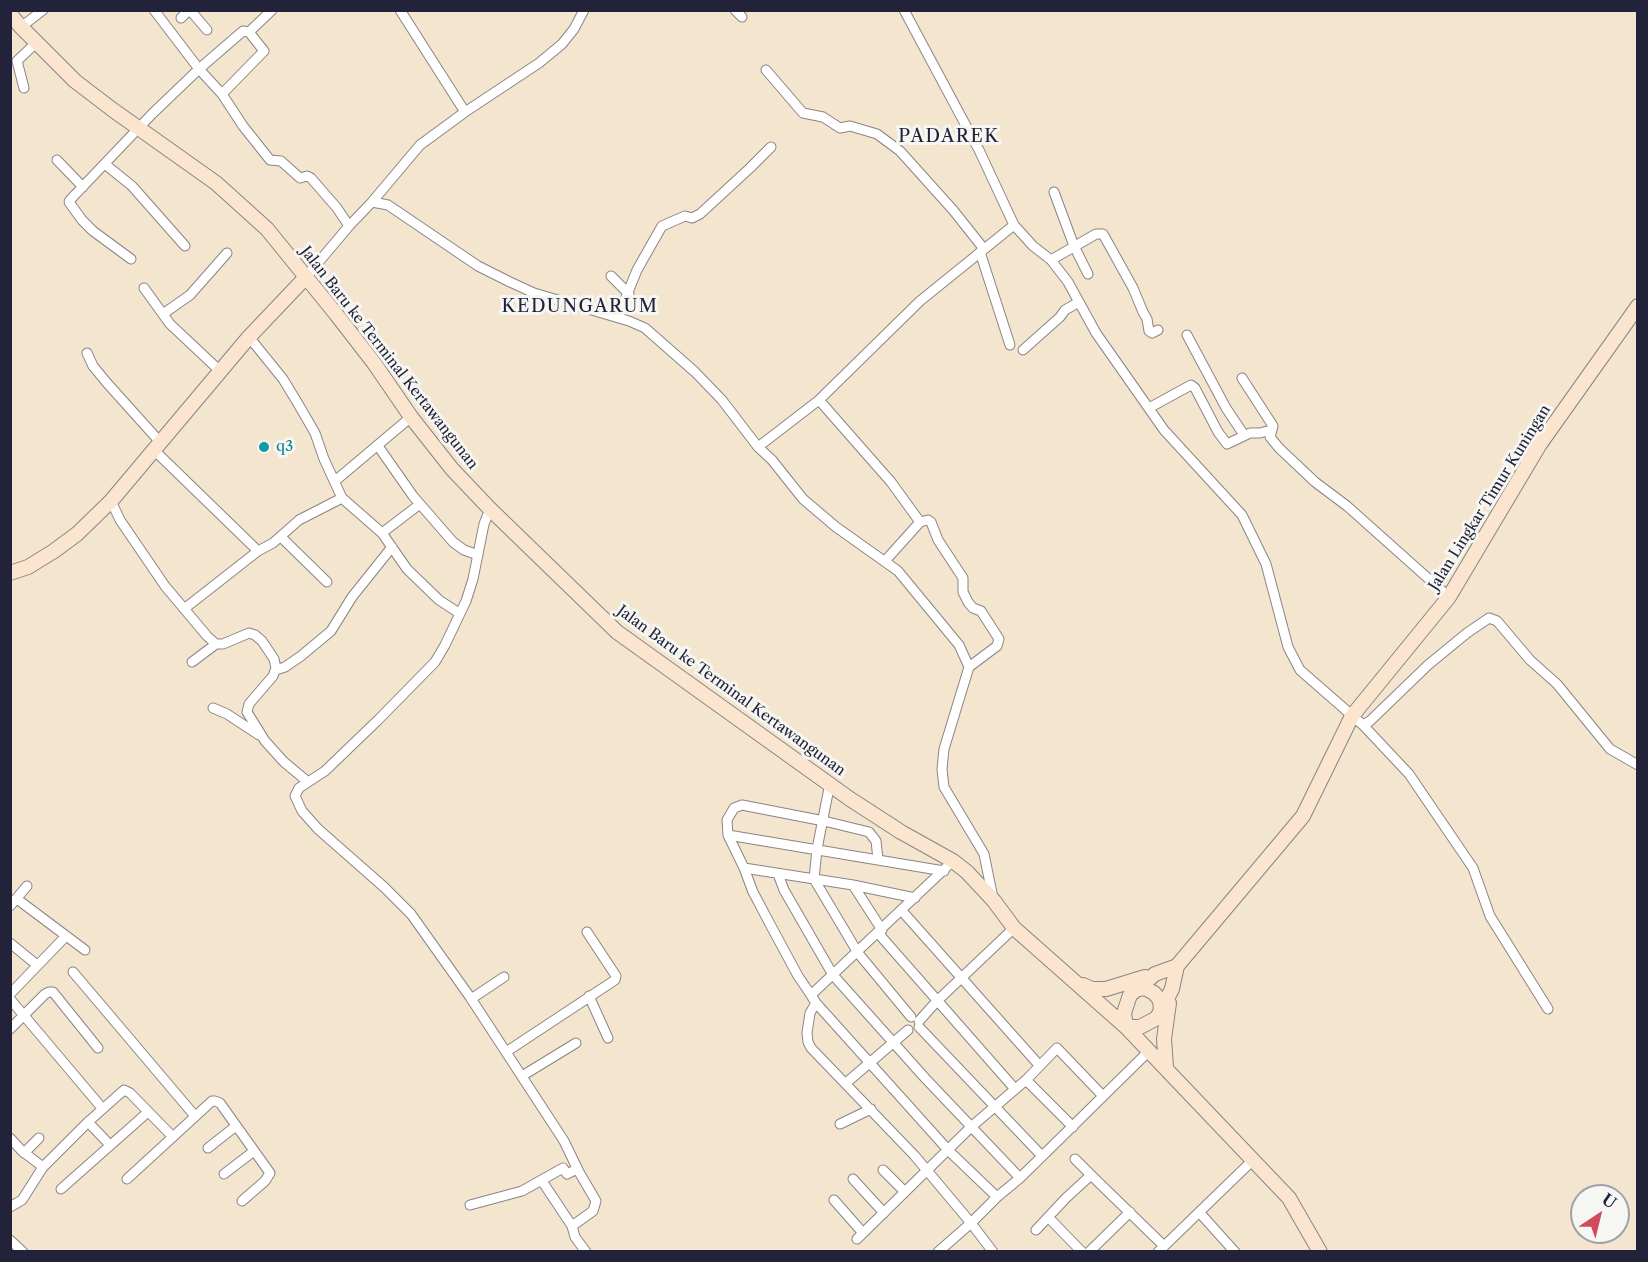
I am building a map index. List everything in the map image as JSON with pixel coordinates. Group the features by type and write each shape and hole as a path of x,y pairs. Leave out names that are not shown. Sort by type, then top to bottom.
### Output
{"main road":[{"name":"Jalan Baru ke Terminal Kertawangunan","path":"10,14 75,81 216,183 267,229 374,363 411,417 452,468 490,509 618,632 949,866 967,872 994,901 1014,928 1150,1050 1289,1198 1320,1251"},
{"path":"10,573 28,567 54,551 77,534 111,501 249,336 306,277"},
{"name":"Jalan Lingkar Timur Kuningan","path":"1126,1027 1140,1027 1157,1018 1172,989 1177,966 1303,816 1357,720 1449,597 1540,444 1638,306"},
{"name":"Jalan Lingkar Timur Kuningan","path":"1135,990 1155,974 1177,966"},
{"path":"1078,984 1092,989 1106,989 1155,974"},
{"path":"1126,1027 1124,1013 1126,1004 1135,990 1146,988 1154,993 1160,1000 1161,1011"},
{"path":"1166,1067 1164,1040 1172,989"}],"street":[{"path":"21,27 43,10"},
{"path":"154,10 222,94 243,126 270,160 281,161 300,178 307,176 311,178 349,226"},
{"path":"181,18 189,10 207,30"},
{"path":"249,32 272,10"},
{"path":"400,10 465,111"},
{"path":"306,277 420,145 465,111 554,51 574,28 584,10"},
{"path":"904,10 979,150 1014,225 1033,246 1052,260 1096,333 1164,430 1242,515 1266,564 1288,647 1300,670 1357,720 1409,774 1473,868 1490,916 1548,1009"},
{"path":"131,259 93,231 69,202 139,128 200,69 243,31 249,32 264,51 222,94"},
{"path":"24,88 17,61 37,42"},
{"path":"766,70 803,113 823,117 840,128 849,126 877,134 900,152 953,210 982,251 1010,345"},
{"path":"618,317 637,270 662,226 685,216 692,218 700,214 771,147"},
{"path":"57,160 83,187"},
{"path":"106,165 132,186 185,246"},
{"path":"1054,192 1074,246 1088,274"},
{"path":"372,202 388,205 478,266 510,282 543,296 618,317 645,328 695,372 722,400 758,447 772,460 803,499 836,527 898,571 959,645 969,667"},
{"path":"758,447 819,400 920,301 1014,225"},
{"path":"1052,260 1096,234 1103,234 1133,288 1147,319 1149,331 1152,333 1158,330"},
{"path":"163,314 190,295 227,253"},
{"path":"611,276 629,294"},
{"path":"144,288 170,324 220,371"},
{"path":"1023,350 1065,310 1078,302"},
{"path":"1187,335 1226,408 1244,435"},
{"path":"249,336 283,379 315,433 342,498 382,533 407,569 439,600 459,613"},
{"path":"87,353 93,366 157,446 258,551"},
{"path":"1242,378 1273,426 1270,437 1279,448 1314,482 1347,506 1449,597"},
{"path":"1149,408 1191,385 1195,388 1218,432 1227,444 1244,435 1271,430"},
{"path":"819,400 891,482 921,522"},
{"path":"335,481 411,417"},
{"path":"378,446 420,504 453,542 464,550 478,555"},
{"path":"184,609 258,551 281,537 299,520 342,498"},
{"path":"111,501 120,520 165,586 216,644"},
{"path":"382,533 420,504"},
{"path":"490,509 484,524 473,579 445,645 435,662 325,771 299,788 295,796 302,812 318,829 411,914 471,999 564,1141 577,1169 595,1197 596,1207 572,1226"},
{"path":"885,561 921,522 928,520 931,522 938,540 963,578 963,592 968,602 973,608 981,611 999,639 997,646 969,667 944,748 942,769 944,787 984,854 994,901"},
{"path":"281,537 327,582"},
{"path":"276,670 291,663 331,631 352,597 392,547"},
{"path":"1357,720 1370,721 1428,665 1467,633 1490,618 1497,621 1530,660 1557,684 1610,749 1638,765"},
{"path":"192,662 216,644 223,644 241,634 252,633 262,641 274,659 276,670 246,709 250,720 261,736 284,762 308,782"},
{"path":"213,708 227,714 261,736"},
{"path":"830,783 817,849 814,879 858,953 916,1022 1042,1156"},
{"path":"878,859 876,841 872,834 824,821 742,805 734,808 727,820 728,835 753,892 798,976 814,999 949,1151 996,1197"},
{"path":"728,835 878,859 949,866"},
{"path":"949,866 834,975 814,999 810,1013 808,1042 811,1048 927,1171 993,1251"},
{"path":"744,868 853,885 915,898"},
{"path":"778,874 784,890 834,975 892,1042 1020,1178"},
{"path":"853,885 880,931 937,1001 1015,1089"},
{"path":"27,886 14,902 85,950"},
{"path":"902,911 1039,1065"},
{"path":"846,1083 892,1042 908,1030 914,1031 916,1022 1014,928"},
{"path":"506,1052 616,978 587,932"},
{"path":"10,994 66,936"},
{"path":"10,944 37,965"},
{"path":"73,972 195,1116"},
{"path":"471,999 504,977"},
{"path":"10,1029 47,992 53,992 98,1048"},
{"path":"590,996 608,1038"},
{"path":"10,999 102,1108"},
{"path":"522,1076 576,1043"},
{"path":"834,1200 860,1236 1057,1048 1103,1096"},
{"path":"938,1251 1020,1178 1150,1050"},
{"path":"1026,1080 1073,1126"},
{"path":"10,1207 22,1200 43,1167 102,1108 124,1090 173,1137"},
{"path":"127,1179 195,1116 215,1101 220,1103 268,1170 269,1176 242,1201"},
{"path":"840,1124 871,1109"},
{"path":"61,1189 148,1112"},
{"path":"88,1122 110,1146"},
{"path":"208,1148 236,1126"},
{"path":"10,1138 24,1153 43,1167"},
{"path":"24,1153 39,1138"},
{"path":"224,1174 254,1151"},
{"path":"1075,1159 1131,1212 1161,1249 1253,1161"},
{"path":"470,1205 512,1195 563,1168 567,1174 577,1169"},
{"path":"883,1170 905,1192"},
{"path":"1036,1230 1091,1175"},
{"path":"853,1179 884,1213"},
{"path":"542,1181 572,1226 575,1237 586,1251"},
{"path":"1089,1251 1131,1212"},
{"path":"1199,1212 1235,1251"},
{"path":"1048,1217 1082,1251"},
{"path":"10,1240 23,1251"}],"place":[{"name":"q3","path":"264,447"}],"district":[{"name":"PADAREK","path":"949,137"},
{"name":"KEDUNGARUM","path":"580,307"}]}
